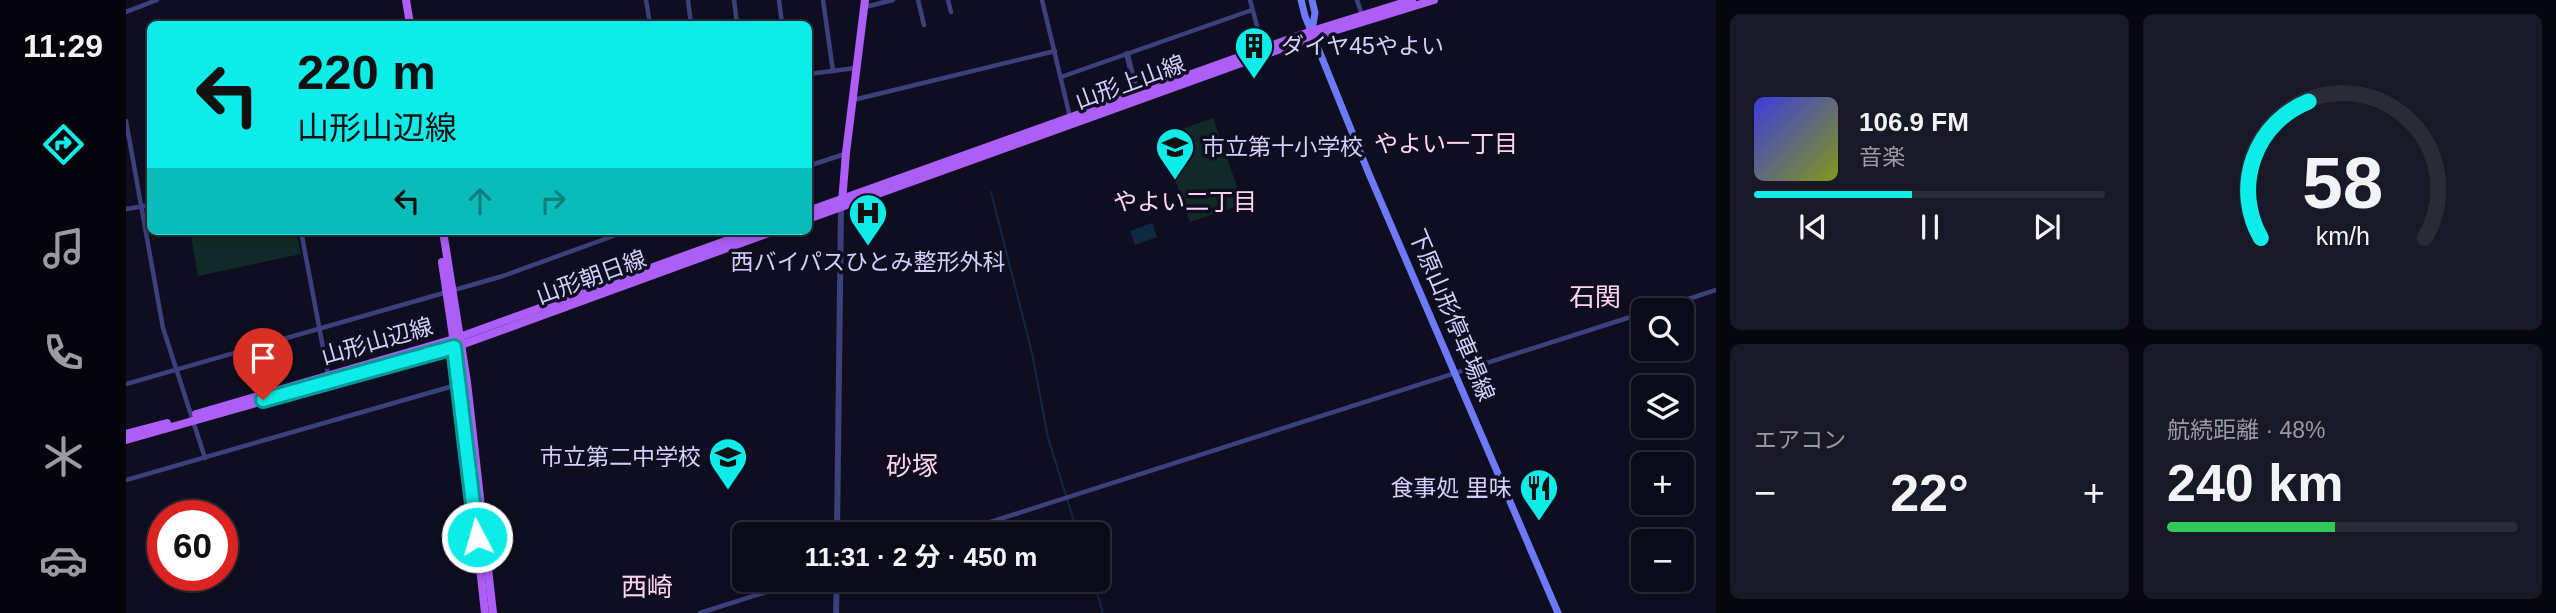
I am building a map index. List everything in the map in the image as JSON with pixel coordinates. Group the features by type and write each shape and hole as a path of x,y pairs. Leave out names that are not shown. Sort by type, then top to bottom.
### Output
{"main road":[{"path":"403,0 406,21"},
{"name":"下原山形停車場線","path":"1301,0 1369,174 1558,613"},
{"name":"下原山形停車場線","path":"1312,0 1315,13 1313,34"},
{"name":"山形上山線","path":"842,203 1362,15 1412,0"},
{"name":"山形上山線","path":"842,203 1263,48 1434,0"},
{"path":"842,203 865,4"},
{"path":"812,210 842,203"},
{"path":"812,217 842,203"},
{"name":"山形山辺線","path":"441,235 457,342"},
{"name":"山形朝日線","path":"457,342 730,239 752,235"},
{"path":"457,342 485,613"},
{"path":"457,342 493,613"},
{"name":"山形山辺線","path":"126,440 328,374 457,342"},
{"name":"山形山辺線","path":"126,434 193,418 457,342"}],"street":[{"path":"126,12 158,0"},
{"path":"646,0 650,21"},
{"path":"688,0 691,21"},
{"path":"734,0 737,21"},
{"path":"779,0 782,21"},
{"path":"823,0 833,71"},
{"path":"865,4 893,0"},
{"path":"918,0 924,25"},
{"path":"948,0 951,12"},
{"path":"1042,0 1070,118"},
{"path":"1250,0 1263,48"},
{"path":"1357,0 1362,15"},
{"path":"1061,77 1252,10"},
{"path":"852,100 1055,51"},
{"path":"1127,54 1137,94"},
{"path":"812,74 856,68"},
{"path":"126,121 163,328 205,458"},
{"path":"812,165 846,153"},
{"path":"837,522 842,203"},
{"path":"126,209 147,205"},
{"path":"302,235 328,374"},
{"path":"126,384 502,276 616,235"},
{"path":"1692,298 1716,290"},
{"path":"991,522 1631,317"},
{"path":"126,480 460,384"},
{"path":"700,613 766,592"},
{"path":"836,613 837,592"}],"green space":[{"path":"1213,118 1243,204 1190,222 1160,137"},
{"path":"191,235 297,235 301,254 198,276"}],"water":[{"path":"1152,223 1157,237 1135,245 1130,231"}],"waterway":[{"path":"991,192 1032,353 1048,438 1074,522"},
{"path":"1097,592 1103,613"}],"place":[{"name":"ダイヤ45やよい","path":"1254,80"},
{"name":"市立第十小学校","path":"1175,181"},
{"name":"西バイパスひとみ整形外科","path":"868,247"},
{"name":"市立第二中学校","path":"728,491"},
{"name":"食事処 里味","path":"1539,522"}],"district":[{"name":"やよい一丁目","path":"1446,144"},
{"name":"やよい二丁目","path":"1185,202"},
{"name":"石関","path":"1595,297"},
{"name":"砂塚","path":"912,466"},
{"name":"西崎","path":"647,587"}],"route":[{"path":"263,400 454,347 477,537"}]}
